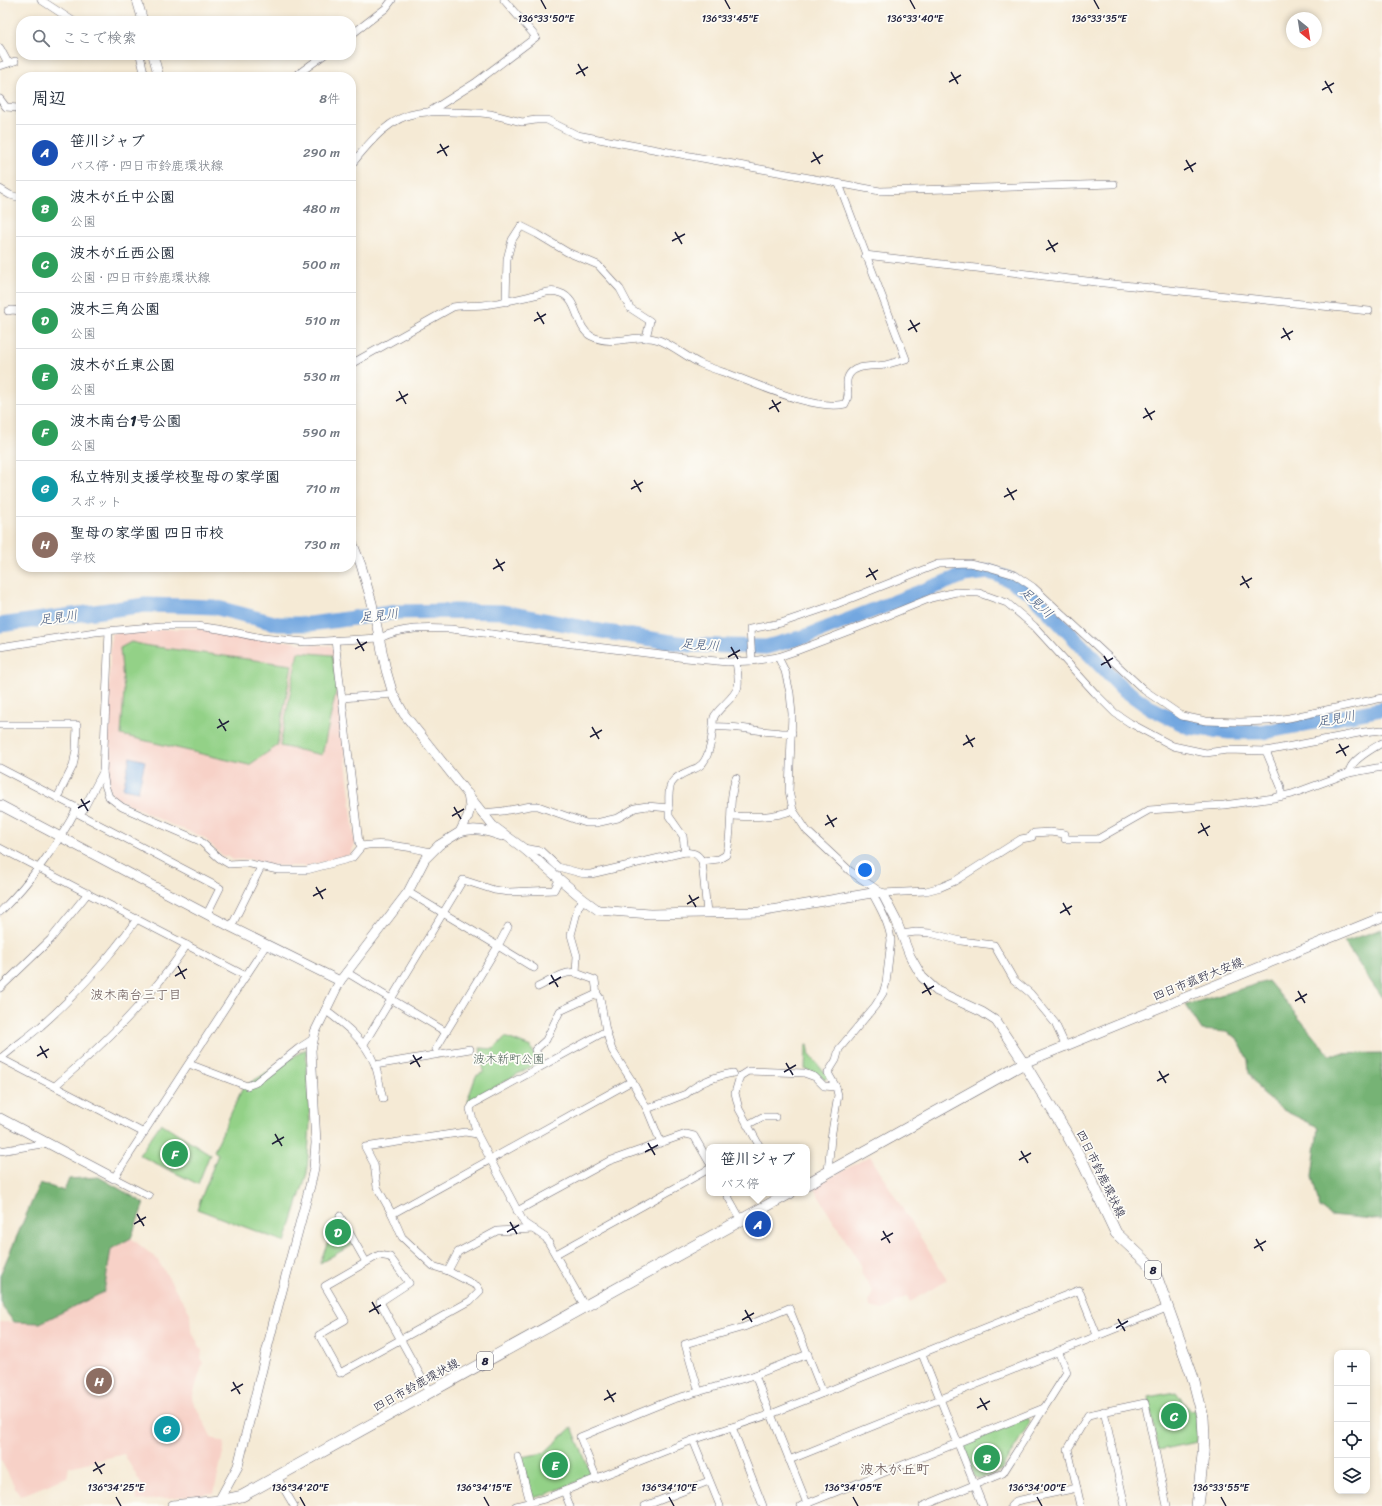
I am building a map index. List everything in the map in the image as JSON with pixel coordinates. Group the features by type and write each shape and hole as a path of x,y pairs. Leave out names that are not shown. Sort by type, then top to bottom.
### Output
{"main road":[{"path":"810,1182 1024,1063"},
{"name":"四日市鈴鹿環状線","path":"1024,1063 1084,1164 1116,1234 1151,1266 1169,1307 1194,1383 1203,1417 1203,1449 1197,1506"},
{"name":"四日市鈴鹿環状線","path":"173,1506 220,1501 242,1496 783,1196"}],"street":[{"path":"41,0 65,16"},
{"path":"137,0 142,16"},
{"path":"356,31 386,8 392,0"},
{"path":"428,112 475,83 536,37 504,0"},
{"path":"0,48 11,62 0,66"},
{"path":"141,60 144,72"},
{"path":"154,60 158,72"},
{"path":"301,72 317,60"},
{"path":"0,99 6,107 16,108"},
{"path":"356,160 383,130 395,121 416,113 490,114 522,122 547,120 577,135 880,191 1114,184"},
{"path":"356,361 453,307 461,305 482,305 506,302 549,291 561,293 568,298 576,311 581,326 589,335 613,342 646,338 658,339 701,364 769,389 808,402 836,406 845,404 849,398 847,378 850,372 858,368 906,360 839,184"},
{"path":"0,189 16,197"},
{"path":"506,302 507,259 512,240 521,226 567,252 598,265 620,289 630,308 650,321 646,338"},
{"path":"865,255 1104,283 1369,311"},
{"path":"8,311 16,311"},
{"path":"356,552 361,564 372,605 380,636 386,670 393,694 408,720 468,792 493,826 556,874 583,900 598,910 650,914 759,912 872,893 926,891 955,881 1021,839 1032,837 1034,834 1050,832 1065,834 1065,839 1098,840 1149,810 1224,805 1281,796 1349,774 1382,767"},
{"path":"752,660 750,629 781,623 834,605 938,564 969,563 1015,575 1033,587 1144,690 1182,716 1206,721 1268,721 1289,718 1382,698"},
{"path":"0,647 109,631 161,626 196,626 262,638 306,642 380,636 412,629 451,629 686,658 736,662 778,657 867,624 931,598 956,592 979,594 1008,603 1029,621 1115,713 1130,723 1173,746 1206,753 1227,750 1266,751 1364,732 1382,730"},
{"path":"109,631 103,772 109,797 122,808 200,840 218,858 229,864 246,863 278,870 307,870 352,858 362,846 372,844 431,852"},
{"path":"335,640 359,843 362,846"},
{"path":"778,657 785,671 790,693 792,733 789,791 793,810 807,831 828,852 850,871 882,893 917,970 927,983 937,991 982,1012 996,1021 1024,1063"},
{"path":"685,852 683,836 669,816 672,783 680,774 701,766 708,754 713,719 717,712 737,690 736,662"},
{"path":"342,698 393,694"},
{"path":"0,724 77,725 76,750 73,766 57,798"},
{"path":"713,727 742,728 776,734 792,733"},
{"path":"1349,774 1349,769 1353,764 1382,743"},
{"path":"1266,751 1281,786 1281,796"},
{"path":"0,768 77,808 60,837 38,867 23,887 0,912"},
{"path":"84,810 103,772"},
{"path":"702,861 719,859 726,855 732,816 732,788 736,778"},
{"path":"460,832 468,816 470,807 468,792"},
{"path":"0,806 231,928 340,981"},
{"path":"482,813 538,806 586,823 602,823 618,818 635,808 647,806 669,808"},
{"path":"732,816 770,816 785,814 793,810"},
{"path":"75,812 220,888 207,914"},
{"path":"220,1501 238,1466 312,1180 316,1143 311,1050 313,1039 325,1010 346,972 408,892 425,859 431,852 460,832 474,829 482,830 510,840"},
{"path":"0,848 246,976"},
{"path":"556,874 591,874 685,852 698,854 702,861 707,913"},
{"path":"231,928 261,867"},
{"path":"364,1044 463,880 494,890 509,892 554,890 556,874"},
{"path":"408,892 534,968"},
{"path":"0,988 50,940 88,893"},
{"path":"828,1172 831,1138 838,1095 836,1087 828,1073 836,1060 839,1049 879,1001 886,983 891,940 890,933 888,925 872,893"},
{"path":"576,973 577,956 571,935 578,908 583,900"},
{"name":"四日市菰野大安線","path":"1024,1063 1382,917"},
{"path":"137,919 98,969 71,997 41,1026 0,1058 144,1133"},
{"path":"436,1049 508,927"},
{"path":"901,934 916,932 930,933 961,941 994,945 1014,980 1030,993 1055,1023 1066,1047"},
{"path":"55,1086 104,1043 134,1012 169,970 187,945"},
{"path":"114,1178 266,945"},
{"path":"346,972 446,1032"},
{"path":"538,987 562,974 571,972 595,980 597,994 600,998 606,1031 612,1050 632,1081 647,1109 661,1143"},
{"path":"543,1065 535,1050 546,1040 560,1011 597,994"},
{"path":"325,1010 345,1025 364,1044 375,1065 383,1099"},
{"path":"585,1307 546,1238 524,1223 517,1211 477,1134 470,1109 473,1104 606,1031"},
{"path":"189,1064 248,1086 255,1083 299,1048 313,1039"},
{"path":"375,1065 470,1049"},
{"path":"758,1144 739,1109 735,1093 740,1076 748,1071 804,1073 815,1077 824,1086 836,1087"},
{"path":"647,1109 686,1094 690,1090 715,1076 733,1073"},
{"path":"392,1214 632,1081"},
{"path":"747,1125 762,1117 775,1117"},
{"path":"0,1118 149,1196"},
{"path":"430,1393 400,1338 380,1302 409,1283 390,1257 379,1255 325,1286 345,1320 319,1335 340,1373 400,1338 470,1300 480,1291 477,1286 448,1271 432,1266 402,1237 392,1214 377,1187 374,1164 365,1147 465,1132 477,1134"},
{"path":"517,1211 609,1161 686,1134 694,1136 706,1157"},
{"path":"0,1151 48,1143"},
{"path":"556,1254 706,1171"},
{"path":"728,1196 741,1220"},
{"path":"340,1216 366,1262"},
{"path":"448,1271 458,1252 497,1231 534,1229"},
{"path":"516,1506 564,1491 693,1440 770,1414 1079,1290 1097,1335"},
{"path":"789,1460 939,1398 1169,1307"},
{"path":"699,1392 685,1344 744,1327 789,1308 823,1393"},
{"path":"923,1506 1003,1474 1067,1372 1058,1351"},
{"path":"597,1479 580,1437 671,1400 755,1375 808,1354"},
{"path":"922,1354 983,1506"},
{"path":"755,1375 789,1460 805,1505 1044,1408"},
{"path":"1081,1506 1068,1449 1088,1415 1145,1402 1167,1506"},
{"path":"1104,1411 1125,1506"},
{"path":"732,1427 763,1506"},
{"path":"693,1440 720,1506"},
{"path":"518,1457 530,1502"},
{"path":"277,1477 294,1506"},
{"path":"646,1506 709,1481"},
{"path":"1011,1506 1016,1501 1077,1488"},
{"path":"564,1491 570,1506"}],"shaded area":[{"path":"201,628 306,644 331,646 334,650 355,844 350,855 307,866 267,865 249,859 233,860 227,855 224,857 204,838 174,826 114,797 109,790 106,759 111,635 115,632 138,630"},
{"path":"870,1156 947,1280 910,1302 907,1296 883,1310 870,1307 869,1301 873,1291 861,1273 862,1267 813,1187"},
{"path":"131,1238 157,1259 190,1313 191,1331 202,1350 201,1360 203,1362 192,1399 212,1438 225,1443 214,1493 137,1501 136,1494 144,1489 124,1454 69,1467 67,1477 20,1496 0,1459 0,1322 40,1323 104,1292 111,1249"}],"green space":[{"path":"131,642 149,646 292,665 277,746 249,765 121,735 124,692 120,648"},
{"path":"298,652 332,655 337,687 322,755 280,746"},
{"path":"1382,929 1382,998 1344,942"},
{"path":"1268,981 1329,1054 1382,1053 1382,1220 1330,1215 1320,1208 1312,1177 1318,1127 1283,1110 1263,1094 1249,1073 1248,1060 1237,1038 1226,1032 1202,1030 1186,1005"},
{"name":"波木新町公園","path":"505,1037 531,1047 537,1061 535,1064 469,1102 467,1101 476,1076 484,1072 480,1048 494,1049"},
{"path":"806,1045 808,1045 810,1055 828,1077 824,1080 817,1074 805,1069"},
{"path":"306,1049 310,1123 307,1173 285,1242 197,1209 218,1154 214,1151 243,1087"},
{"path":"161,1123 210,1154 198,1184 139,1155"},
{"path":"99,1177 144,1203 131,1238 111,1249 104,1292 40,1323 14,1322 3,1308 0,1301 0,1275 40,1183 64,1191 69,1179"},
{"path":"337,1219 352,1245 320,1263"},
{"path":"1176,1392 1189,1410 1195,1409 1197,1422 1197,1442 1159,1450 1148,1397"},
{"path":"1028,1418 1030,1422 1001,1470 979,1479 975,1477 963,1447 964,1444"},
{"path":"572,1427 591,1474 589,1477 545,1495 532,1498 521,1457 544,1453"}],"water":[{"path":"130,757 145,761 138,791 123,788"}],"waterway":[{"name":"足見川","path":"0,625 145,605 214,607 278,624 310,624 397,612 503,612 606,632 691,645 766,647 807,636 964,575 989,572 1006,578 1030,592 1122,688 1149,707 1189,727 1229,732 1264,732 1382,709"}],"place":[{"name":"波木南台1号公園","path":"175,1154"},
{"name":"笹川ジャブ","path":"758,1224"},
{"name":"波木三角公園","path":"338,1232"},
{"name":"聖母の家学園 四日市校","path":"99,1381"},
{"name":"波木が丘西公園","path":"1174,1416"},
{"name":"私立特別支援学校聖母の家学園","path":"167,1429"},
{"name":"波木が丘中公園","path":"987,1458"},
{"name":"波木が丘東公園","path":"555,1465"}],"district":[{"name":"波木南台三丁目","path":"136,994"},
{"name":"波木が丘町","path":"895,1469"}]}
